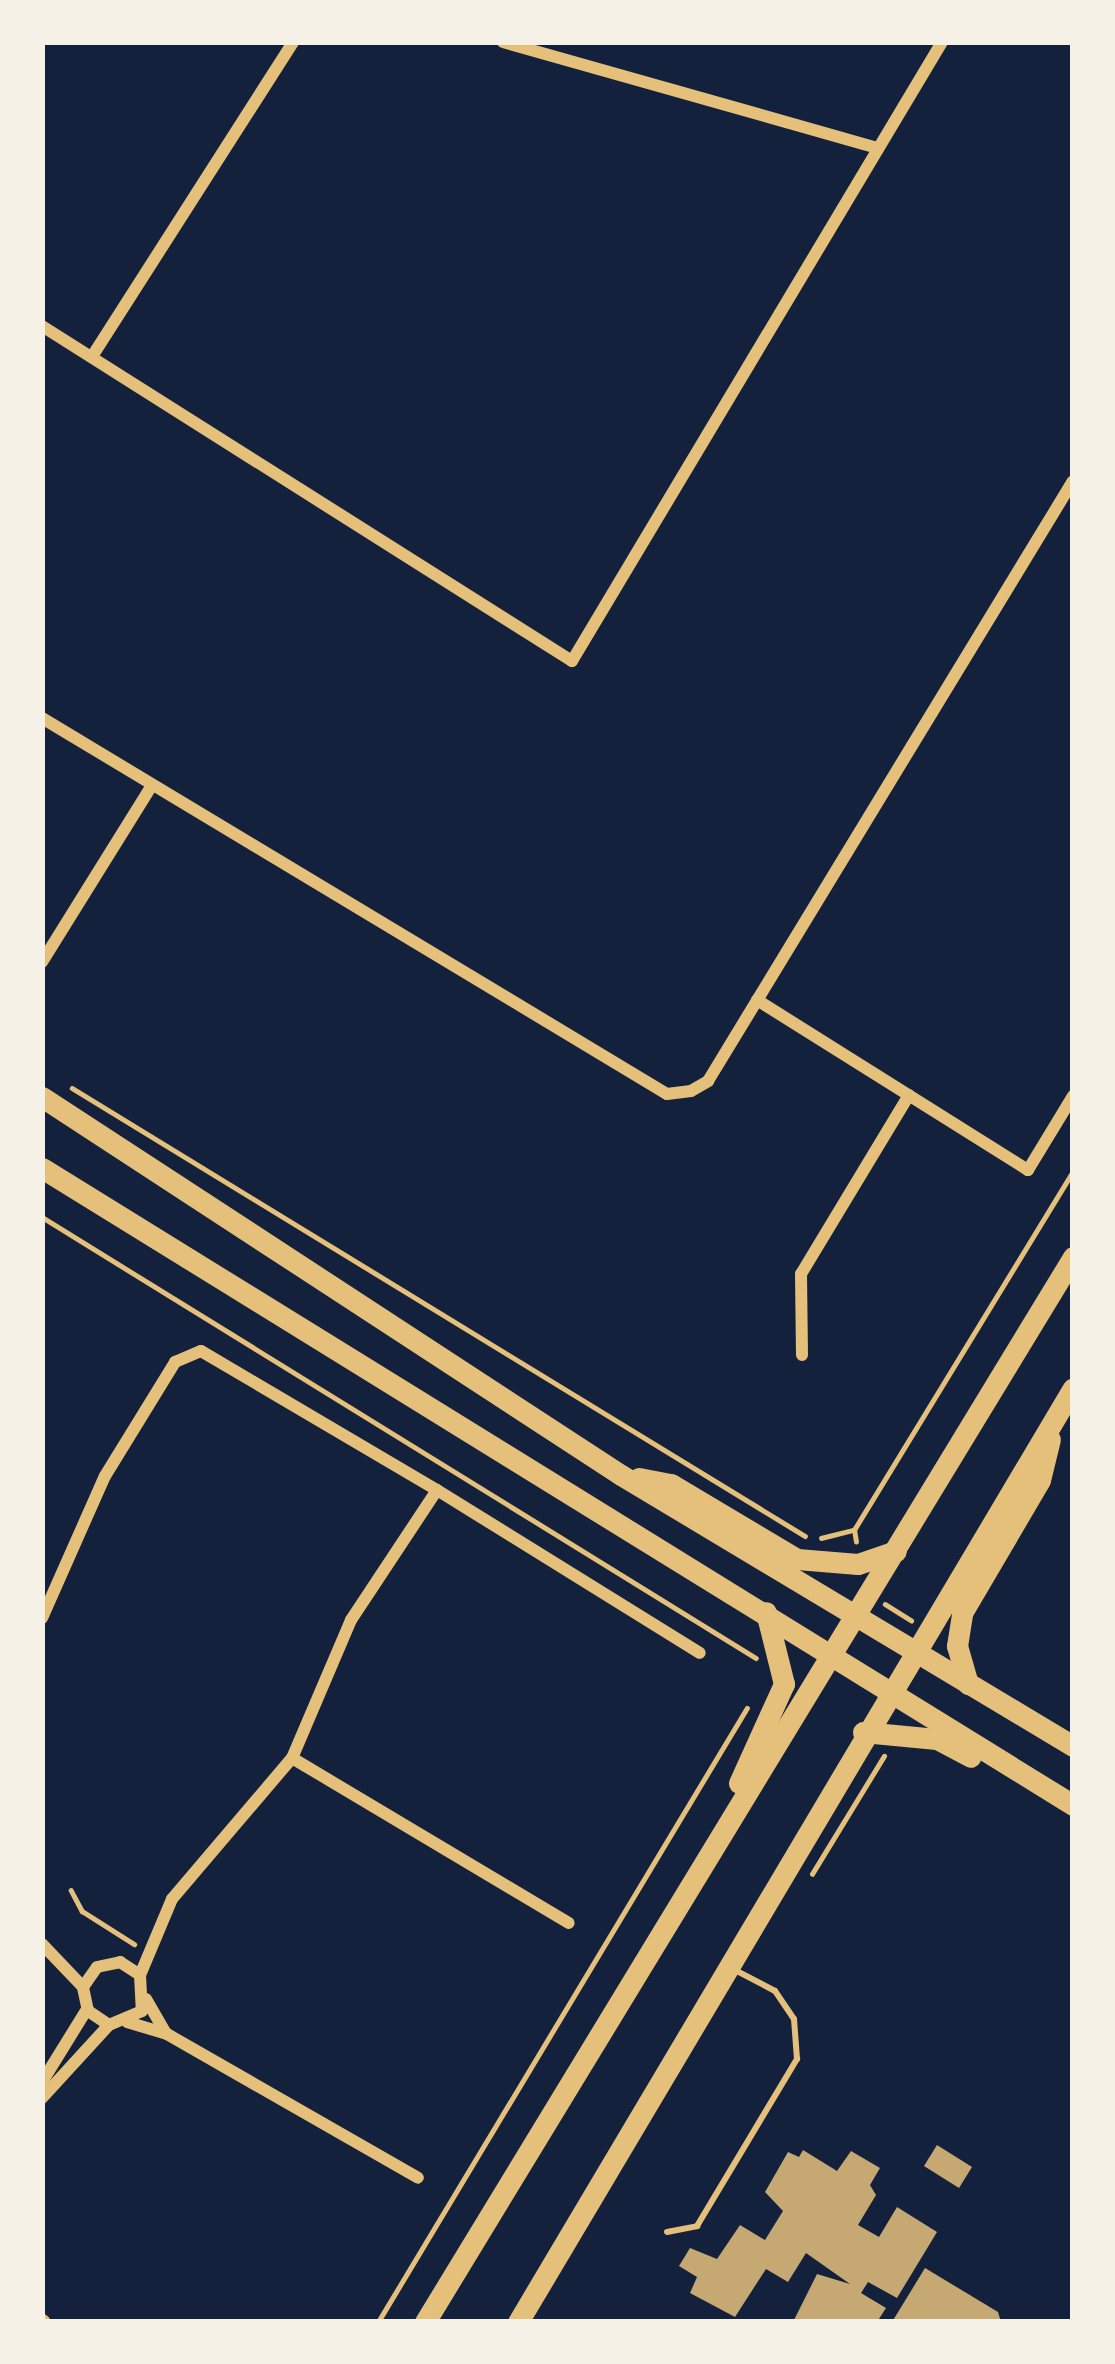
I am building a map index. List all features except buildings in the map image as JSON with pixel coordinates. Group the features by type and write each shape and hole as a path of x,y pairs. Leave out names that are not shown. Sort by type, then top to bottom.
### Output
{"main road":[{"path":"42,1097 621,1474 1073,1746"},
{"path":"42,1168 1073,1805"},
{"path":"425,2322 713,1858 1073,1256"},
{"path":"523,2314 731,1968 888,1689 1073,1388"},
{"path":"968,1684 957,1646 962,1613 1040,1480 1056,1419"},
{"path":"621,1474 671,1484 797,1559 858,1564 896,1550"},
{"path":"713,1858 731,1797 780,1707 777,1661 766,1612"},
{"path":"863,1732 949,1743 1073,1820"}],"street":[{"path":"93,355 293,42"},
{"path":"503,42 878,148"},
{"path":"42,326 572,661 942,42"},
{"path":"42,718 668,1094 708,1081 1073,481"},
{"path":"42,962 152,785"},
{"path":"757,1000 1028,1170 1073,1096"},
{"path":"802,1355 801,1274 909,1095"},
{"path":"42,1618 105,1476 175,1362 201,1352 437,1490 700,1653"},
{"path":"167,2034 146,1999 140,1975 151,1938 172,1899 292,1758 351,1620 437,1490"},
{"path":"292,1758 569,1923"},
{"path":"64,1961 97,1967 120,1962 151,1938"},
{"path":"42,1944 64,1961 83,1987 87,2009 42,2082"},
{"path":"120,1962 140,1975"},
{"path":"83,1987 97,1967"},
{"path":"127,2022 146,1999"},
{"path":"87,2009 109,2025"},
{"path":"42,2098 109,2025 127,2022 167,2034 418,2178"},
{"path":"508,2322 523,2314"}],"lane":[{"path":"667,2232 697,2226 797,2059 794,2019 775,1991 731,1968"}],"path":[{"path":"62,1082 812,1540 854,1530"},
{"path":"858,1564 854,1530 1073,1171"},
{"path":"42,1217 777,1661"},
{"path":"869,1594 925,1628"},
{"path":"378,2322 754,1695"},
{"path":"71,1890 82,1911 139,1947"}]}
